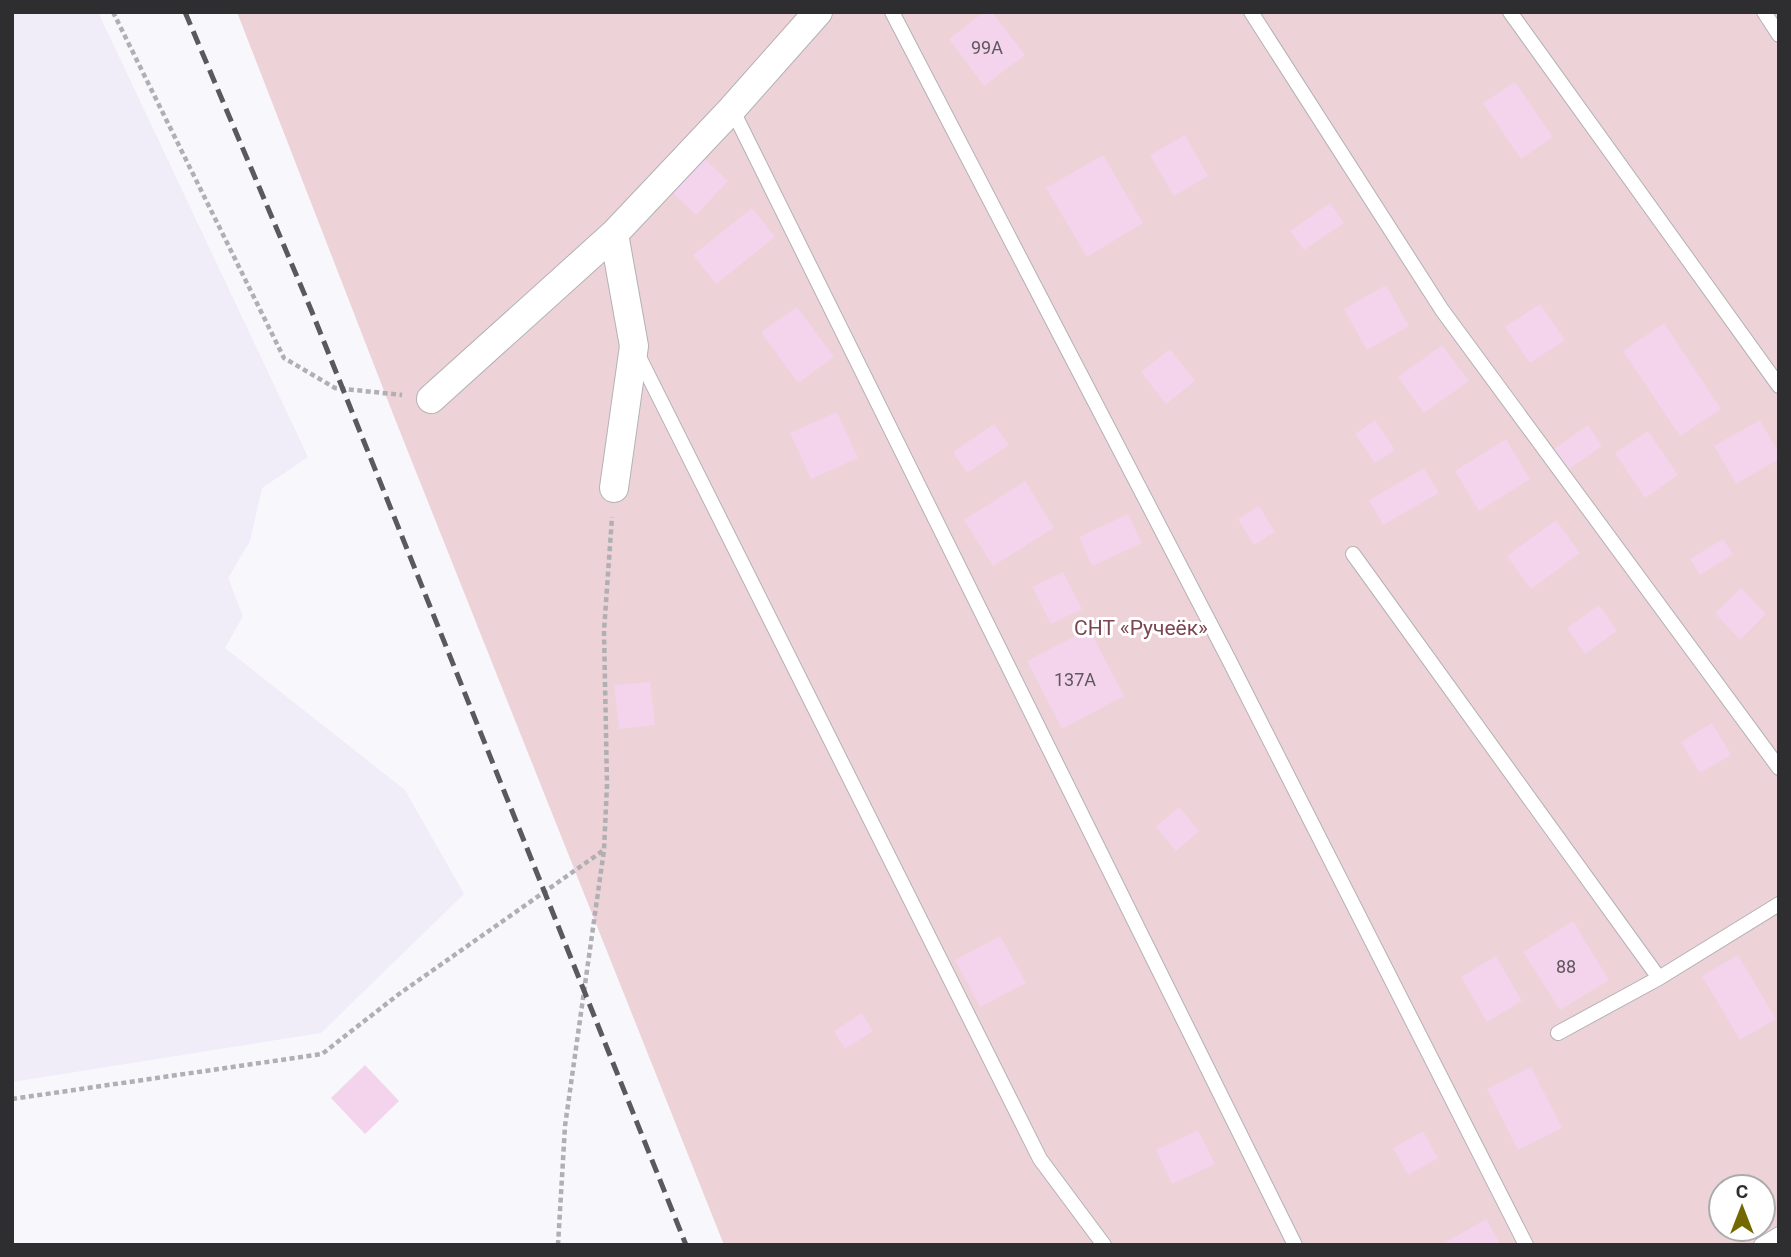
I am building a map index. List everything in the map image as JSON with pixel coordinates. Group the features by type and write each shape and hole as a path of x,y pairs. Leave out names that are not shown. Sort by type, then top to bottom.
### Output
{"street":[{"path":"430,399 614,234 733,109 818,12"},
{"path":"614,234 634,346 614,488"}],"lane":[{"path":"892,12 1241,683 1525,1245"},
{"path":"1251,12 1442,310 1779,768"},
{"path":"1510,12 1779,386"},
{"path":"1764,12 1779,35"},
{"path":"733,109 1295,1245"},
{"path":"634,346 1040,1159 1104,1245"},
{"path":"1353,554 1659,978"},
{"path":"1559,1032 1659,978 1779,904"}],"path":[{"path":"113,12 284,358 335,388 430,399"},
{"path":"558,1245 565,1126 604,850 607,785 604,631 614,488"},
{"path":"12,1099 322,1054 399,994 604,850"}],"shaded area":[{"path":"12,12 98,12 308,457 262,488 250,541 228,578 243,616 225,648 405,790 464,894 321,1033 12,1082"}],"green space":[{"name":"СНТ «Ручеёк»","path":"237,12 1779,12 1779,1245 724,1245 395,419"}],"building":[{"path":"984,12 992,12 1025,55 984,86 949,39"},
{"path":"1515,82 1553,137 1521,159 1483,103"},
{"path":"1185,135 1208,176 1174,196 1150,155"},
{"path":"1103,155 1143,223 1087,257 1046,188"},
{"path":"705,159 728,181 696,215 673,193"},
{"path":"1330,203 1344,223 1304,250 1290,231"},
{"path":"752,208 775,237 716,284 693,255"},
{"path":"1386,285 1409,326 1367,350 1344,309"},
{"path":"1540,304 1565,340 1530,363 1505,327"},
{"path":"797,307 834,357 798,383 761,332"},
{"path":"1664,323 1721,409 1680,436 1623,351"},
{"path":"1442,345 1469,381 1424,413 1398,377"},
{"path":"1170,349 1195,381 1166,404 1141,372"},
{"path":"837,412 858,458 811,479 790,433"},
{"path":"1375,420 1395,450 1375,463 1355,434"},
{"path":"1760,420 1779,453 1779,459 1736,484 1714,446"},
{"path":"994,424 1009,445 967,473 953,452"},
{"path":"1588,425 1602,446 1569,469 1554,449"},
{"path":"1648,431 1678,475 1645,498 1615,453"},
{"path":"1506,439 1530,479 1479,511 1455,471"},
{"path":"1424,468 1439,493 1383,525 1369,500"},
{"path":"1025,481 1054,528 993,566 964,520"},
{"path":"1259,506 1275,532 1254,545 1238,519"},
{"path":"1128,514 1142,543 1092,566 1079,537"},
{"path":"1556,520 1580,553 1531,589 1507,556"},
{"path":"1723,539 1733,554 1700,575 1690,559"},
{"path":"1063,572 1082,609 1051,624 1032,587"},
{"path":"1741,588 1766,614 1740,640 1715,613"},
{"path":"1599,605 1617,631 1585,654 1567,628"},
{"path":"1089,629 1124,696 1062,729 1027,661"},
{"path":"650,682 655,725 619,729 614,685"},
{"path":"1712,723 1731,755 1700,773 1681,742"},
{"path":"1179,807 1199,831 1176,851 1156,827"},
{"path":"1573,921 1609,980 1560,1010 1523,952"},
{"path":"1000,936 1026,983 980,1007 955,960"},
{"path":"1738,955 1776,1019 1740,1040 1702,976"},
{"path":"1496,956 1522,1001 1487,1022 1461,977"},
{"path":"862,1013 873,1031 845,1049 834,1031"},
{"path":"365,1065 399,1101 365,1134 331,1098"},
{"path":"1531,1067 1562,1128 1518,1150 1487,1089"},
{"path":"1198,1130 1215,1164 1172,1184 1156,1150"},
{"path":"1423,1131 1438,1158 1408,1175 1393,1148"},
{"path":"1486,1219 1501,1245 1441,1245"}],"railway":[{"path":"185,12 312,312 686,1245"}]}
